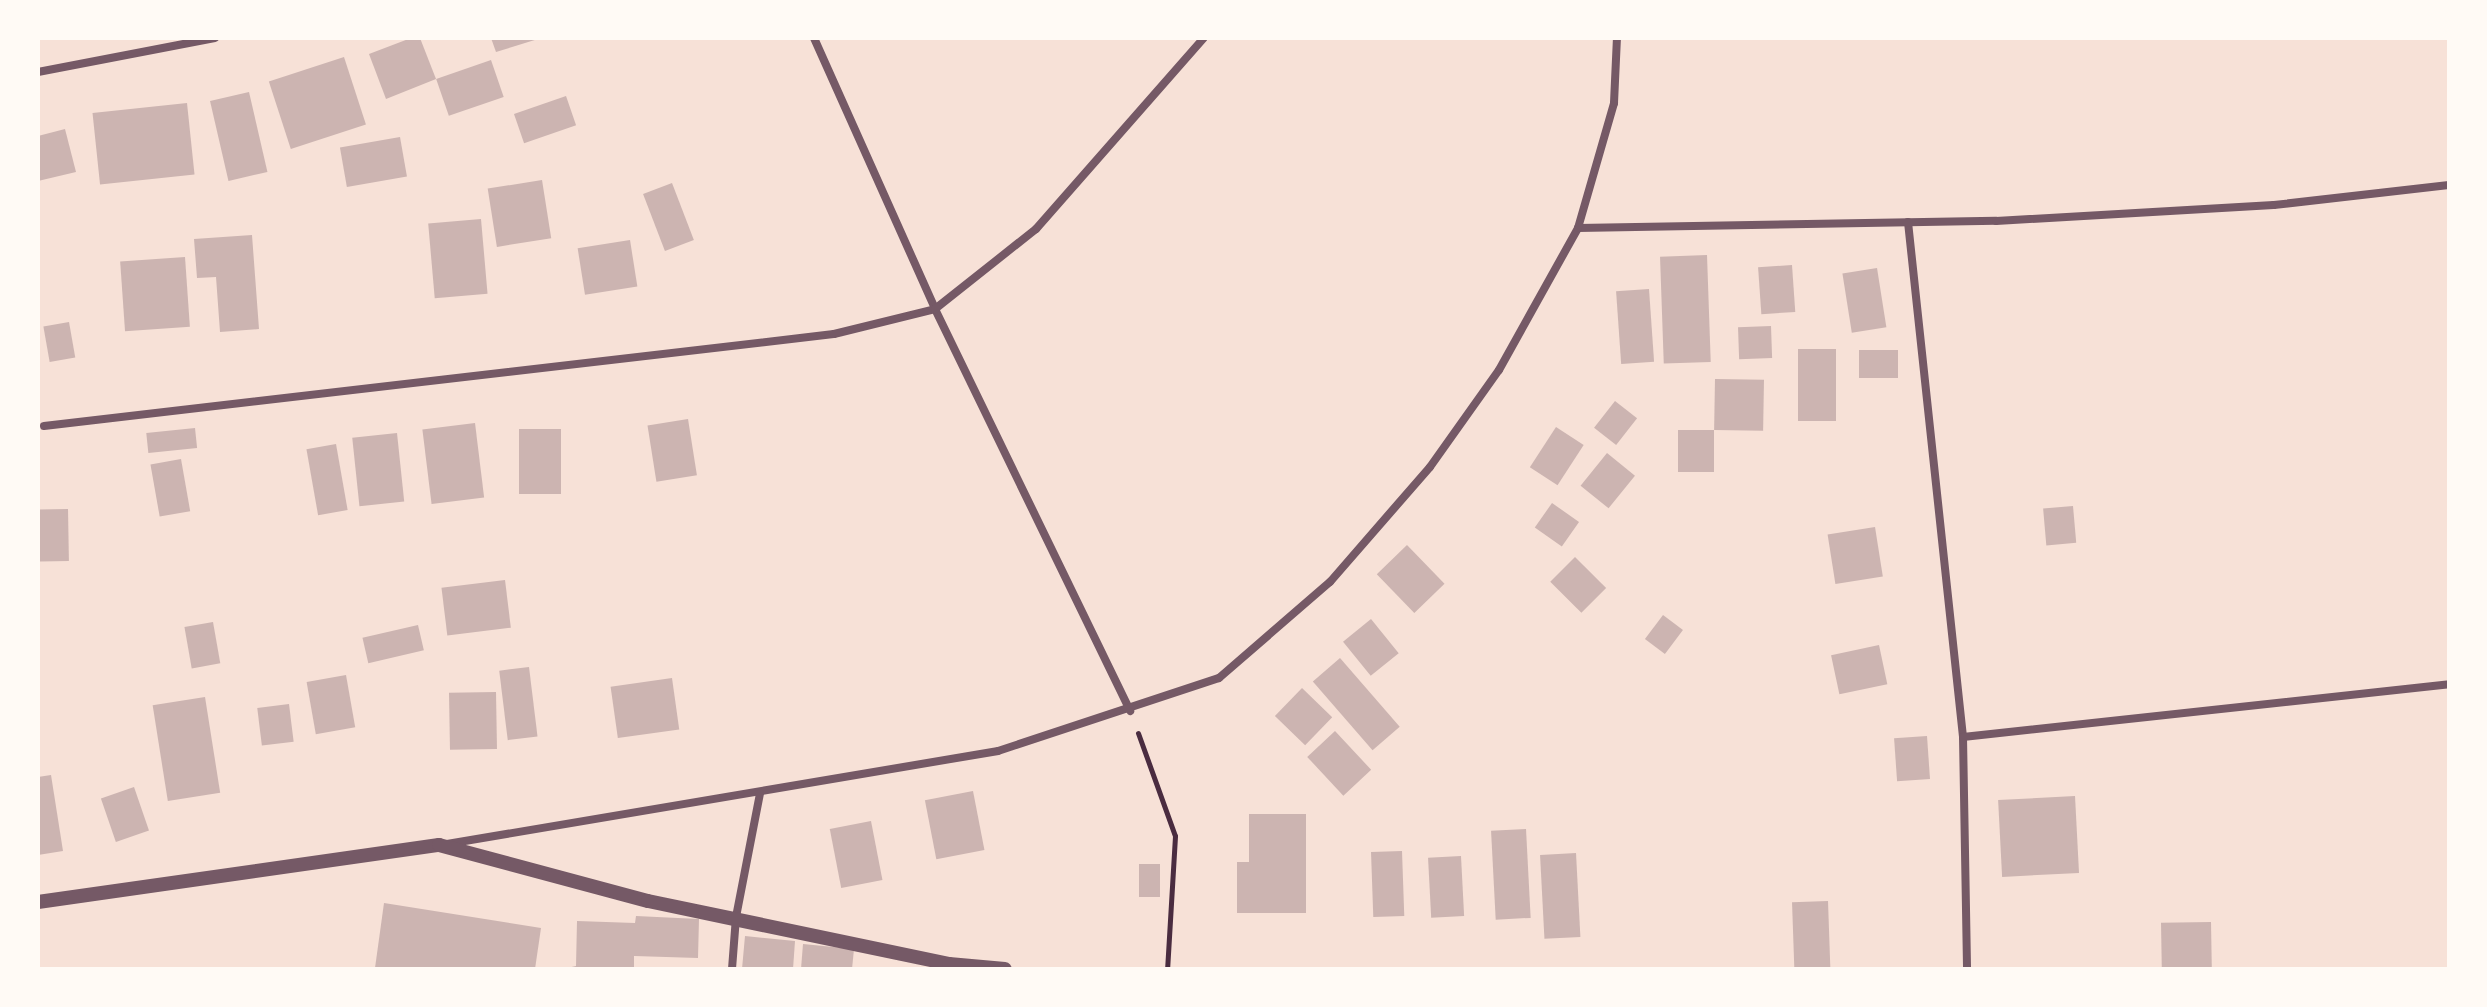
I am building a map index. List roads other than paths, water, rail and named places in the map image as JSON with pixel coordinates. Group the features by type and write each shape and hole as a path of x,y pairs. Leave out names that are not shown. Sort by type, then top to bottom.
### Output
{"street":[{"path":"38,72 215,38"},
{"path":"814,38 935,309 1130,711"},
{"path":"44,426 834,334 935,309 1036,229 1204,38"},
{"path":"38,902 439,845 998,751 1130,711 1219,678 1330,582 1430,467 1499,370 1578,228 1614,103 1617,38"},
{"path":"1578,228 1908,222 2274,205 2449,185"},
{"path":"1908,222 1963,737 1967,969"},
{"path":"1963,737 2449,684"},
{"path":"732,969 736,917 760,793"},
{"path":"439,845 648,901 949,964 1005,969"}]}
